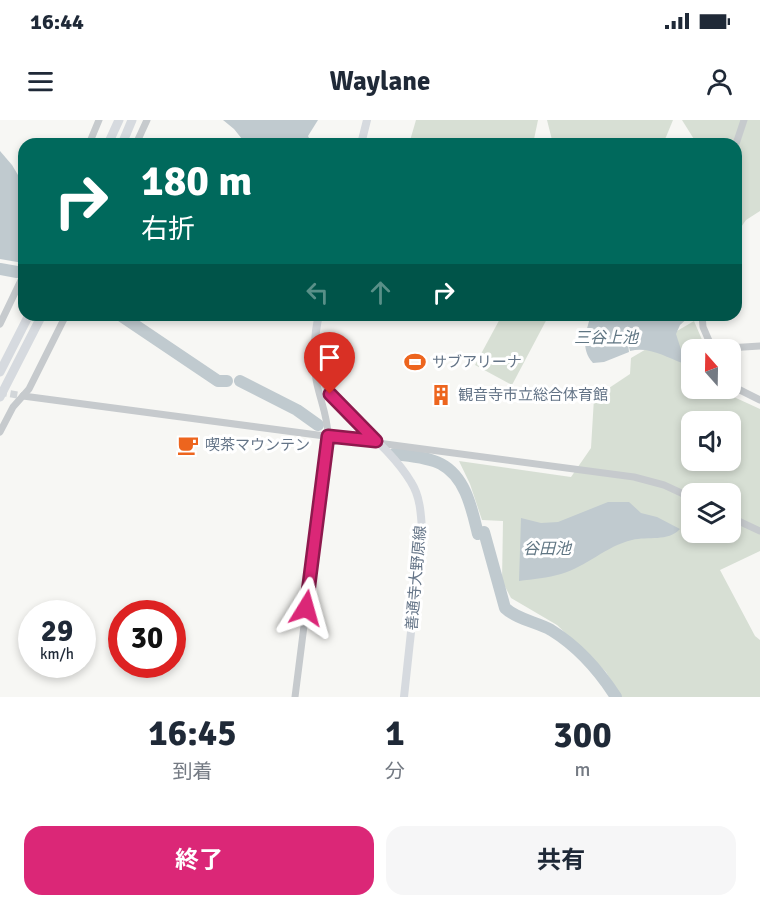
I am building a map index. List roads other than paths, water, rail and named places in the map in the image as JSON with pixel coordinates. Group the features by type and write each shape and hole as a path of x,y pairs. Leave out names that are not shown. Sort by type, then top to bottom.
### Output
{"highway":[{"path":"110,138 118,120"},
{"path":"125,138 132,120"},
{"path":"0,372 26,321"},
{"path":"0,397 39,321"}],"main road":[{"path":"362,138 367,120"},
{"name":"善通寺大野原線","path":"318,321 315,359 321,378 330,394 376,441 411,482 422,512 404,697"}],"street":[{"path":"92,138 99,120"},
{"path":"139,138 147,120"},
{"path":"738,138 744,120"},
{"path":"0,324 18,286"},
{"path":"0,432 13,407 29,389 63,321"},
{"path":"702,321 708,339"},
{"path":"741,347 760,346"},
{"path":"295,697 328,436 328,425 314,375 315,359"},
{"path":"741,391 760,400"},
{"path":"23,396 376,441 646,479 681,493"},
{"path":"741,522 760,531"}],"water":[{"path":"223,120 318,120 309,138 241,138"},
{"path":"0,151 18,175 18,262 0,259"},
{"name":"三谷上池","path":"589,321 684,321 676,334 681,350 681,363 651,351 630,351 628,343 629,352 604,362 593,363 585,346"},
{"name":"谷田池","path":"608,502 629,502 641,513 657,517 680,529 670,536 623,543 561,574 519,581 521,518 541,523 558,522"}],"waterway":[{"path":"0,269 17,272"},
{"path":"129,321 218,381 227,381"},
{"path":"240,381 297,410 318,425"},
{"path":"394,454 430,460 450,470 467,495 478,534"},
{"path":"484,532 505,608 551,630 570,644 603,678 616,697"}],"tunnel":[{"path":"0,392 23,396"}],"place":[{"name":"サブアリーナ","path":"415,362"},
{"name":"観音寺市立総合体育館","path":"441,395"},
{"name":"喫茶マウンテン","path":"188,445"}]}
